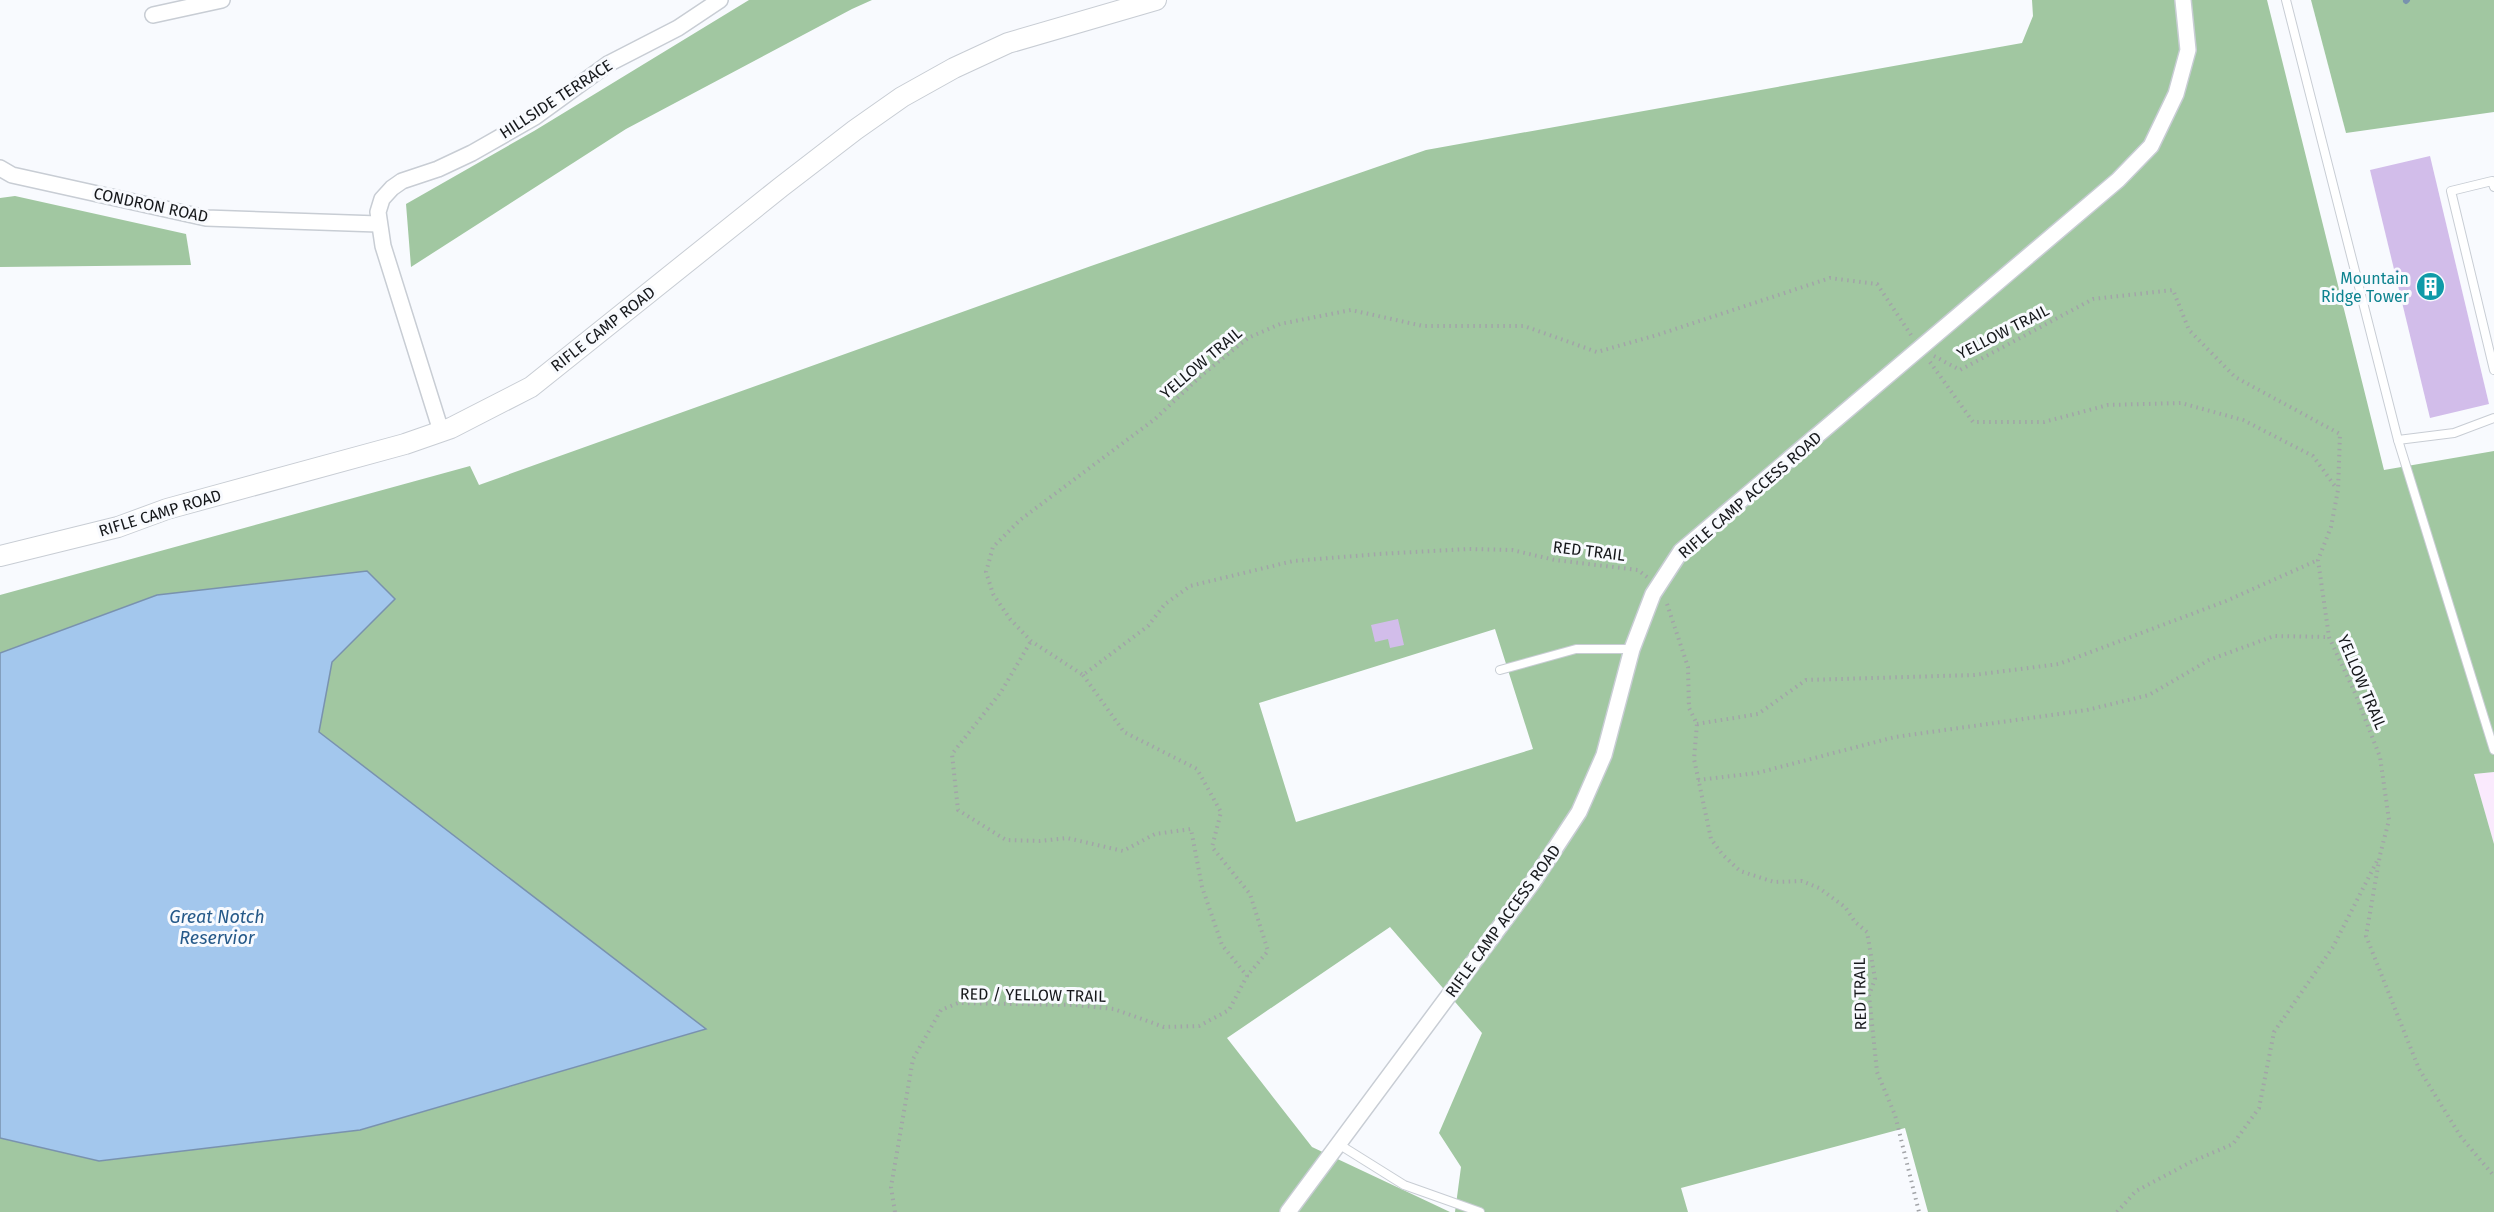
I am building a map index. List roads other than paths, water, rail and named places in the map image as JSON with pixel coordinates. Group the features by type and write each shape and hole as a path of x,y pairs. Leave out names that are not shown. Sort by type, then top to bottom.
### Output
{"street":[{"path":"153,15 222,0"},
{"name":"HILLSIDE TERRACE","path":"441,431 383,246 378,224 378,212 382,200 397,185 464,157 535,117 608,64 678,28 720,0"},
{"name":"RIFLE CAMP ROAD","path":"0,556 118,526 167,509 405,444 441,431 496,406 531,387 781,187 902,97 954,68 1008,44 1156,0"},
{"name":"RIFLE CAMP ACCESS ROAD","path":"1288,1212 1340,1145 1533,882 1579,812 1604,755 1632,649 1658,586 1681,551 2118,180 2151,146 2176,94 2188,50 2183,0"},
{"name":"CONDRON ROAD","path":"0,168 12,175 206,218 378,224"}],"lane":[{"path":"2286,0 2398,440 2494,750"},
{"path":"2494,187 2493,181 2451,191 2494,370"},
{"path":"2398,440 2454,433 2494,418"},
{"path":"1500,670 1576,649 1632,649"},
{"path":"1340,1145 1404,1185 1480,1212"}],"water":[{"name":"Great Notch Reservior","path":"367,571 395,599 332,662 319,732 706,1029 360,1130 99,1161 0,1138 0,653 157,595"}],"place":[{"name":"Mountain Ridge Tower","path":"2430,287"}]}
